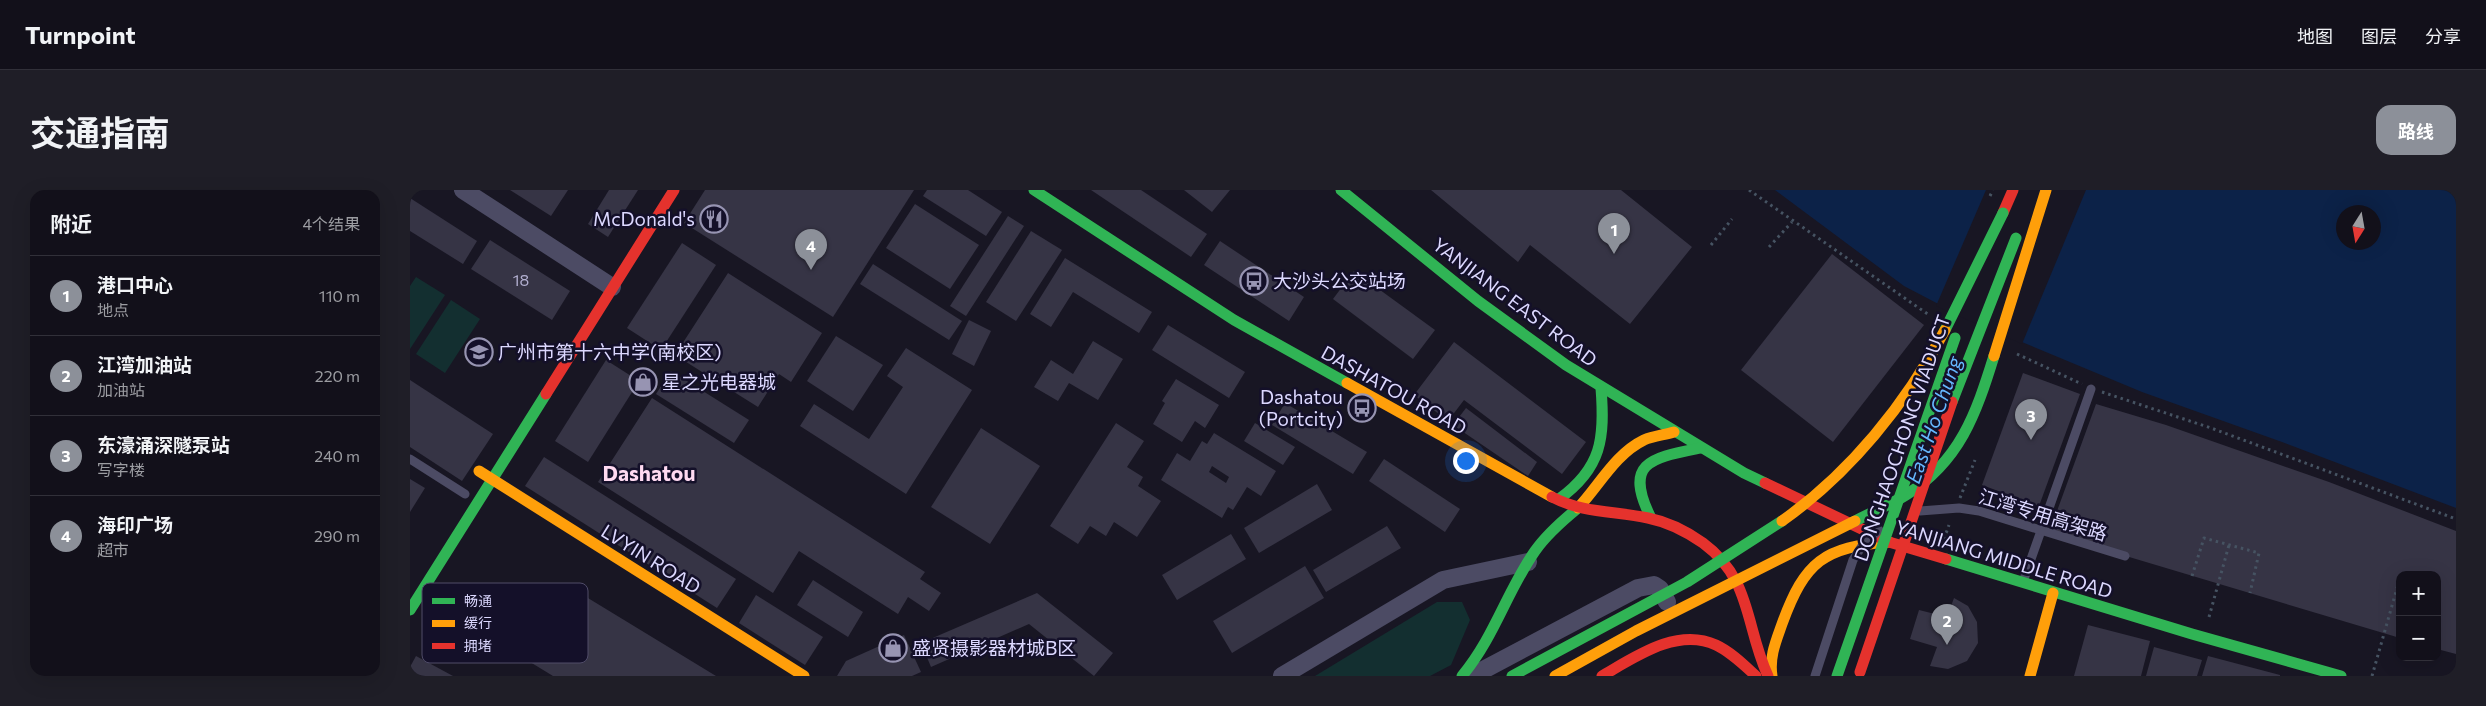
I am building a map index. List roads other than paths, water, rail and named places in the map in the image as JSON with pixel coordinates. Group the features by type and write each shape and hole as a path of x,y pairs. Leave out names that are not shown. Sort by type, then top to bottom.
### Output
{"main road":[{"path":"427,583 491,479 603,283 674,190"},
{"name":"DASHATOU ROAD","path":"1034,190 1234,320 1393,411 1531,486 1578,508 1625,513 1676,525 1720,557 1733,573 1744,597 1758,650 1758,676"},
{"name":"YANJIANG EAST ROAD","path":"1341,190 1478,301 1566,365 1674,432"},
{"path":"1512,676 1736,553 1789,517 1828,482 1877,431 1911,387 1938,341 2013,190"},
{"path":"1859,674 1957,387 2022,224 2038,190"},
{"path":"1555,676 1636,631 1889,504 1930,478 1962,440 1978,409 2046,190"},
{"name":"DONGHAOCHONG VIADUCT","path":"1837,676 1926,416 2003,213"},
{"path":"1559,499 1572,491 1585,477 1598,455 1604,439 1605,422 1601,388"},
{"path":"1462,676 1472,665 1489,638 1528,562 1557,524 1578,508 1630,449 1644,440 1674,432"},
{"name":"YANJIANG MIDDLE ROAD","path":"1674,432 1744,473 1889,542 2323,674 2341,676"},
{"path":"1652,518 1644,507 1640,493 1640,478 1645,467 1653,460 1700,448"},
{"name":"LVYIN ROAD","path":"472,482 491,479 804,676"},
{"path":"1772,676 1770,664 1774,645 1796,587 1808,570 1827,556 1850,546 1889,542"},
{"path":"410,610 422,591"},
{"path":"2030,676 2053,593"},
{"path":"1602,676 1659,645 1699,639 1715,645 1732,655 1758,676"}],"street":[{"path":"463,190 603,283"},
{"path":"1282,676 1443,580 1528,562"},
{"path":"1472,676 1601,606 1647,585 1654,585 1660,589 1674,620 1674,629 1669,637 1659,645"}],"lane":[{"path":"1050,201 1057,190"},
{"path":"2023,583 2091,388"},
{"path":"410,459 472,482"},
{"name":"江湾专用高架路","path":"1814,676 1853,560 1862,546 1875,532 1908,514 1938,508 1979,511 2125,556"}],"water":[{"path":"1775,190 2456,190 2456,508 2282,442 2142,392 1969,320 1904,286"}],"place":[{"name":"McDonald's","path":"714,219"},
{"name":"港口中心","path":"1614,254"},
{"name":"海印广场","path":"811,270"},
{"name":"大沙头公交站场","path":"1254,281"},
{"name":"广州市第十六中学(南校区)","path":"479,352"},
{"name":"星之光电器城","path":"643,382"},
{"name":"Dashatou (Portcity)","path":"1362,408"},
{"name":"东濠涌深隧泵站","path":"2031,440"},
{"name":"江湾加油站","path":"1947,645"},
{"name":"盛贤摄影器材城B区","path":"893,648"}],"district":[{"name":"Dashatou","path":"649,474"}],"water label":[{"name":"East Ho Chung","path":"1934,420"}]}
